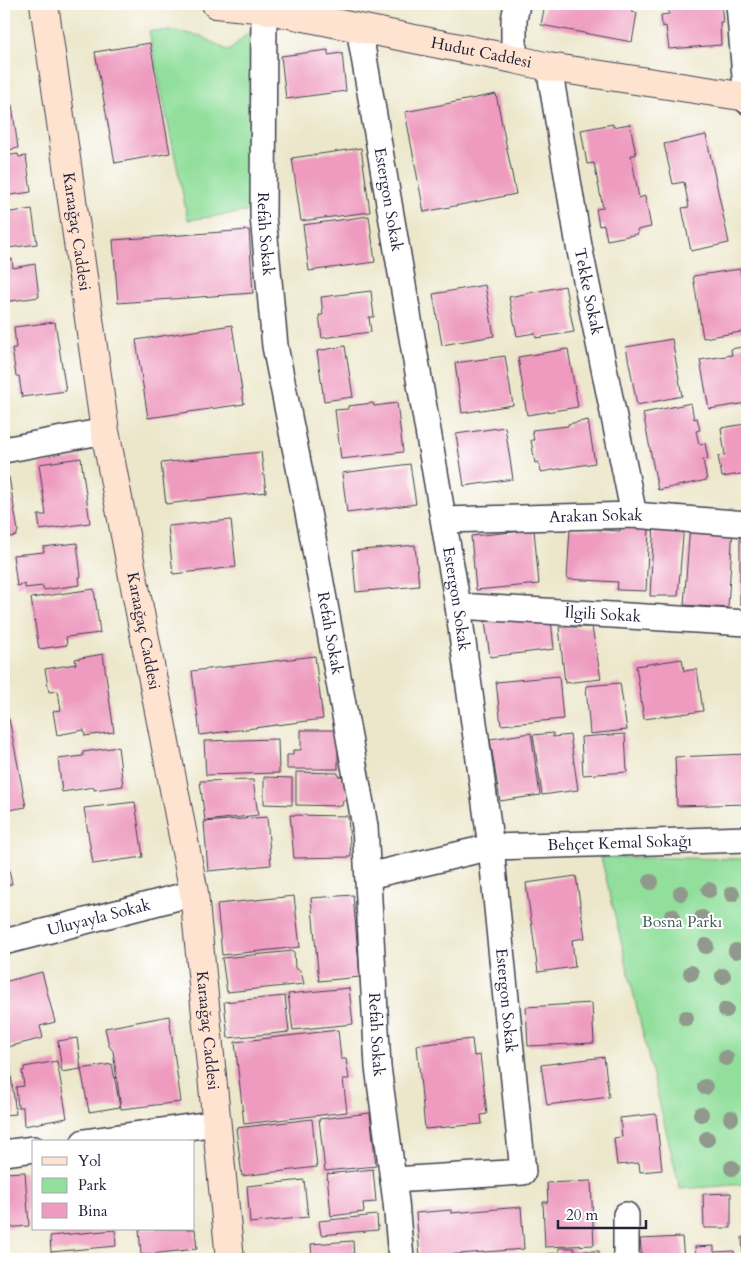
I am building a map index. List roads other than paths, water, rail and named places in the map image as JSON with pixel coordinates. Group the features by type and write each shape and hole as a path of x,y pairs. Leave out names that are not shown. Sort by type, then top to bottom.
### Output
{"street":[{"name":"Karaağaç Caddesi","path":"44,4 105,431 194,893 230,1259"},
{"name":"Hudut Caddesi","path":"216,4 263,6 549,67 747,97"},
{"path":"514,59 514,20 517,4"},
{"path":"739,4 747,101"},
{"name":"Refah Sokak","path":"263,6 263,216 275,346 312,533 365,826 378,1066 401,1259"},
{"name":"Estergon Sokak","path":"359,28 458,606 492,847 524,1172 393,1180"},
{"name":"Tekke Sokak","path":"549,67 579,246 634,515"},
{"path":"4,450 105,431"},
{"name":"Arakan Sokak","path":"444,520 634,515 747,524"},
{"name":"İlgili Sokak","path":"458,606 747,623"},
{"name":"Behçet Kemal Sokağı","path":"368,876 492,847 747,838"},
{"name":"Uluyayla Sokak","path":"4,942 194,893"},
{"path":"99,1140 217,1124"},
{"path":"4,1153 32,1149"},
{"path":"626,1215 626,1259"}],"park label":[{"name":"Bosna Parkı","path":"682,922"}]}
